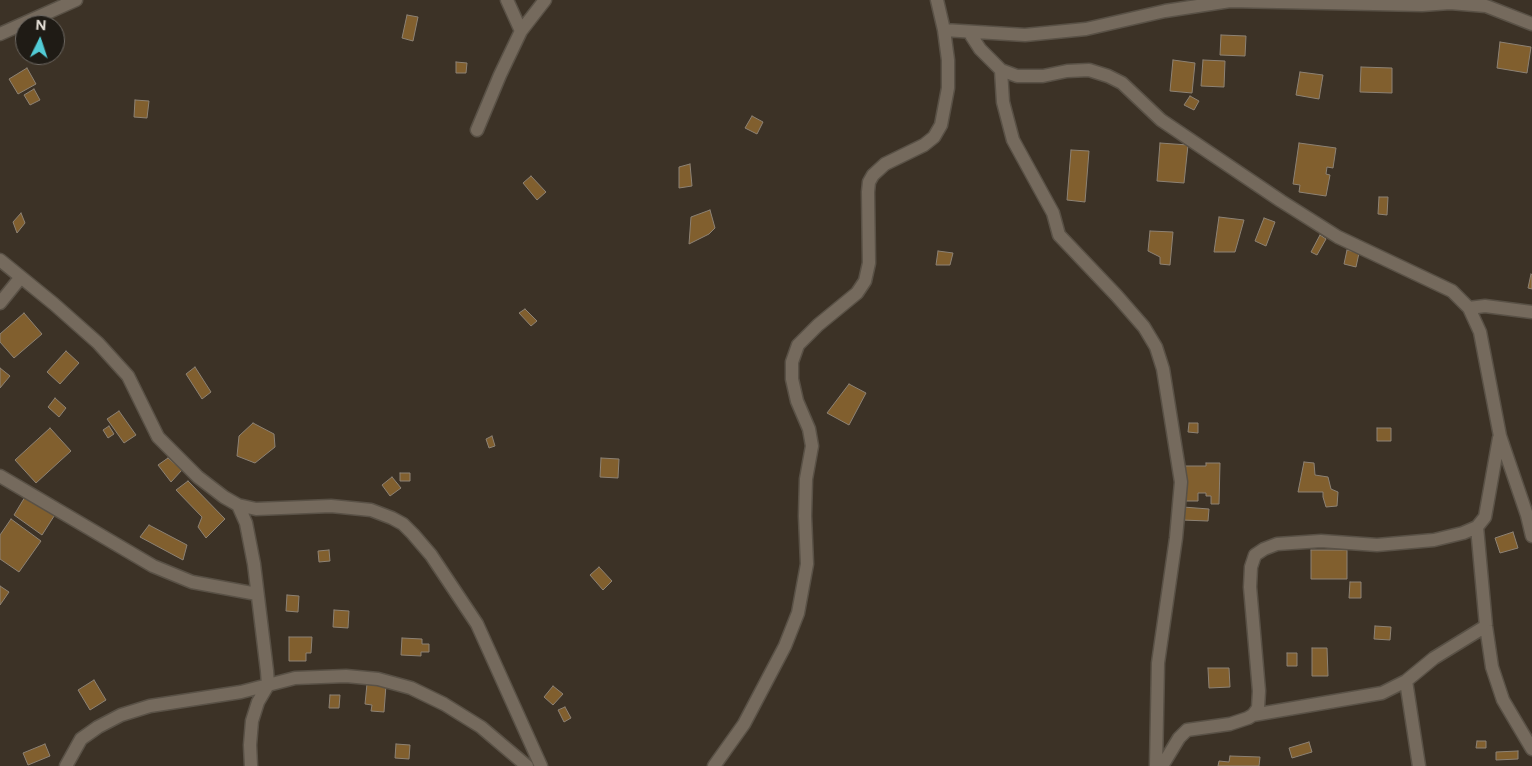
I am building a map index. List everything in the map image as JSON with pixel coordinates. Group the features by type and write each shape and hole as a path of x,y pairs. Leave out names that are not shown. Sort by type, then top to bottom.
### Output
{"street":[{"path":"0,34 76,0"},
{"path":"507,0 521,31"},
{"path":"477,130 521,31 545,0"},
{"path":"714,766 744,724 785,646 798,613 807,564 806,478 812,446 809,429 797,401 792,379 792,362 798,345 818,324 857,293 865,281 870,263 867,225 868,192 869,182 873,175 885,164 924,145 934,137 942,125 948,88 948,60 937,0"},
{"path":"944,30 1025,35 1086,29 1165,12 1230,1 1422,5 1450,3 1486,6 1532,24"},
{"path":"970,32 980,49 1001,70 1017,76 1044,76 1067,71 1089,70 1122,83 1161,120 1338,237 1452,290 1469,308 1480,332 1500,436 1527,515 1532,536"},
{"path":"1001,70 1003,102 1014,140 1053,213 1059,235 1144,327 1156,347 1163,369 1181,482 1176,538 1158,663 1156,766"},
{"path":"0,260 98,343 128,376 158,437 198,477 224,497 238,505 256,509 331,506 363,510 382,513 403,524 431,555 477,624 541,766"},
{"path":"0,303 21,278"},
{"path":"1469,308 1486,306 1532,312"},
{"path":"1254,715 1258,708 1259,691 1250,587 1251,568 1255,555 1277,544 1321,541 1377,545 1434,540 1463,533 1477,527 1485,517 1500,436"},
{"path":"0,476 153,566 192,582 257,594"},
{"path":"238,505 248,531 254,564 268,685 258,702 252,721 251,766"},
{"path":"1477,527 1486,626 1492,667 1504,700 1532,749"},
{"path":"1162,766 1179,738 1187,730 1230,724 1254,715 1382,693 1406,681 1434,658 1486,626"},
{"path":"66,766 81,739 98,727 121,715 150,706 241,692 295,678 346,676 378,679 411,688 444,704 481,727 527,766"},
{"path":"1406,681 1419,766"}],"building":[{"path":"407,15 418,17 413,41 402,38"},
{"path":"1221,35 1246,36 1245,56 1220,55"},
{"path":"1500,42 1531,47 1527,73 1497,68"},
{"path":"1173,60 1195,63 1192,93 1170,91"},
{"path":"1203,60 1225,61 1224,87 1201,86"},
{"path":"456,62 467,63 466,73 456,73"},
{"path":"1361,67 1392,68 1392,93 1360,92"},
{"path":"27,68 36,84 18,94 9,79"},
{"path":"1300,72 1323,75 1319,99 1296,95"},
{"path":"34,89 40,100 30,105 24,95"},
{"path":"1190,96 1199,101 1194,110 1184,105"},
{"path":"135,100 149,101 147,118 134,117"},
{"path":"752,116 763,122 757,134 745,128"},
{"path":"1160,143 1188,145 1184,183 1157,181"},
{"path":"1299,143 1336,148 1333,168 1327,167 1326,174 1330,175 1326,196 1299,192 1300,185 1293,184"},
{"path":"1071,150 1089,151 1085,202 1067,200"},
{"path":"690,164 692,186 679,188 679,167"},
{"path":"531,176 546,192 537,200 523,183"},
{"path":"1379,197 1388,197 1387,215 1378,214"},
{"path":"710,210 715,228 709,234 689,244 691,217"},
{"path":"21,213 25,223 17,233 13,222"},
{"path":"1219,217 1244,220 1235,252 1214,252"},
{"path":"1264,218 1275,222 1266,246 1255,241"},
{"path":"1150,231 1173,232 1170,265 1160,264 1160,257 1148,251"},
{"path":"1320,235 1326,239 1317,255 1311,252"},
{"path":"1347,250 1359,253 1356,267 1344,264"},
{"path":"938,251 953,253 950,265 936,265"},
{"path":"1532,275 1532,289 1528,288"},
{"path":"525,309 537,321 531,326 519,313"},
{"path":"24,313 42,334 14,358 0,342 0,334"},
{"path":"66,351 79,363 60,384 47,372"},
{"path":"195,367 211,392 202,399 186,374"},
{"path":"0,368 10,376 0,388"},
{"path":"849,384 866,393 849,425 827,413"},
{"path":"55,398 66,408 59,417 48,407"},
{"path":"119,411 136,435 124,443 107,419"},
{"path":"253,423 274,434 275,447 255,463 237,456 239,436"},
{"path":"1189,423 1198,423 1198,433 1188,432"},
{"path":"109,426 114,434 108,438 103,430"},
{"path":"50,428 71,451 36,483 15,460"},
{"path":"1377,428 1391,428 1391,441 1377,441"},
{"path":"492,436 495,446 489,448 486,439"},
{"path":"168,458 182,470 171,482 158,465"},
{"path":"601,458 619,459 618,478 600,477"},
{"path":"1304,462 1314,463 1315,475 1328,477 1331,489 1338,492 1337,506 1326,507 1323,492 1298,492"},
{"path":"1206,463 1220,463 1219,504 1211,504 1211,496 1206,496 1206,493 1198,493 1198,501 1183,501 1183,466 1206,466"},
{"path":"400,473 410,473 410,481 400,481"},
{"path":"392,477 401,488 390,496 382,485"},
{"path":"188,481 225,519 206,538 198,527 202,517 176,490"},
{"path":"28,492 56,513 42,535 14,515"},
{"path":"1183,507 1209,509 1208,521 1182,520"},
{"path":"11,519 41,541 19,572 0,559 0,535"},
{"path":"149,525 187,545 183,560 140,537"},
{"path":"1513,532 1518,548 1500,553 1495,538"},
{"path":"329,550 330,561 319,562 318,551"},
{"path":"1311,550 1347,550 1347,579 1311,579"},
{"path":"599,567 612,581 603,590 590,575"},
{"path":"1350,582 1361,582 1361,598 1349,598"},
{"path":"0,586 9,592 0,605"},
{"path":"287,595 299,596 298,612 286,611"},
{"path":"334,610 349,611 348,628 333,627"},
{"path":"1375,626 1391,627 1390,640 1374,639"},
{"path":"289,637 312,637 311,653 306,653 306,661 289,661"},
{"path":"402,638 422,639 422,644 429,644 429,652 421,652 421,656 401,655"},
{"path":"1312,648 1327,648 1328,676 1312,676"},
{"path":"1287,653 1297,653 1297,666 1287,666"},
{"path":"1208,668 1229,668 1230,687 1209,688"},
{"path":"94,680 106,700 90,710 78,690"},
{"path":"367,684 386,685 384,712 371,711 372,705 365,704"},
{"path":"553,686 563,694 553,705 544,697"},
{"path":"330,695 340,695 339,708 329,708"},
{"path":"565,707 571,718 564,722 558,710"},
{"path":"1477,741 1486,741 1486,748 1476,748"},
{"path":"1309,742 1312,752 1292,758 1289,748"},
{"path":"45,744 50,756 28,765 23,753"},
{"path":"396,744 410,745 409,759 395,758"},
{"path":"1518,751 1518,759 1496,760 1496,752"},
{"path":"1230,756 1260,757 1259,766 1218,766 1219,761 1229,762"}]}
